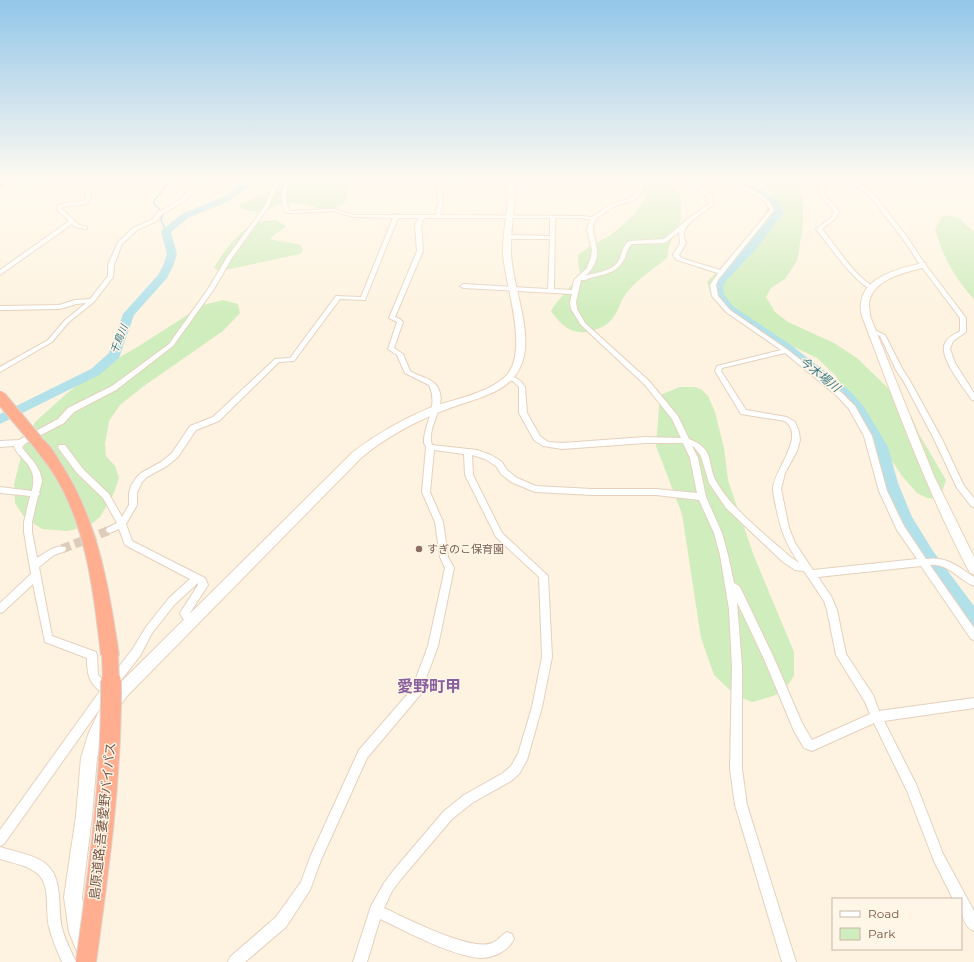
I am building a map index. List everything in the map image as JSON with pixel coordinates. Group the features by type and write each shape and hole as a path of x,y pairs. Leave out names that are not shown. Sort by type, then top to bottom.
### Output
{"highway":[{"name":"島原道路;吾妻愛野バイパス","path":"0,397 54,461 66,483 89,538 100,581 110,655 112,717 108,790 99,876 86,962"}],"street":[{"path":"0,273 67,225"},
{"path":"76,225 85,228"},
{"path":"0,370 50,341 67,321 92,301 111,276 111,265 120,243 135,229 144,225"},
{"path":"0,444 20,443 28,437 61,420 71,410 114,388 171,345 211,289 238,245 253,225"},
{"path":"110,530 122,524 133,505 133,493 139,480 144,475 164,464 175,455 194,428 216,419 277,360 292,360 338,296 363,299 393,225"},
{"path":"235,962 281,922 306,886 315,859 363,754 416,692 433,646 450,568 444,557 439,522 426,492 430,447 427,436 435,417 436,397 432,384 407,372 400,354 391,349 400,322 392,318 420,251 418,225"},
{"path":"89,962 78,932 73,897 84,816 89,758 95,736 104,716 122,691 357,455 378,438 404,423 436,409 490,390 509,378 517,365 519,341 518,309 509,270 509,225"},
{"path":"551,291 554,225"},
{"path":"591,225 590,229 594,257 590,269 579,278 576,284 573,302 574,309 583,324 647,383 675,418 694,458 702,497 722,548 735,616 737,666 736,769 741,805 789,962"},
{"path":"760,225 722,272 714,285 715,296 728,311 786,351 839,394 861,422 873,450 883,491 900,528 928,561 974,636"},
{"path":"822,225 819,229 830,240 848,265 866,285 872,288"},
{"path":"896,225 962,318 964,328 963,332 951,340 946,350 949,359 974,398"},
{"path":"684,226 681,233 683,243 676,256 677,258 722,272"},
{"path":"576,284 587,277 605,273 619,265 625,247 631,242 665,241 684,226"},
{"path":"508,237 553,238"},
{"path":"923,265 888,276 872,288 866,296 864,306 872,332 940,502 954,533 974,569"},
{"path":"463,286 575,292"},
{"path":"0,308 60,307 74,302 92,301"},
{"path":"872,332 882,335 900,373 906,381 938,439 961,488 974,504"},
{"path":"786,351 719,367 718,371 744,412 787,419 795,432 796,440 793,451 781,473 777,489 785,528 791,544 828,599 832,610 841,655 869,699 876,718 912,788 938,857 960,898"},
{"path":"509,378 518,382 522,387 523,413 537,438 546,444 562,446 645,440 692,442 702,449 713,483 729,506 786,559 798,567 809,571 928,561 943,562 974,582"},
{"path":"20,443 19,450 34,467 38,474 36,494 28,522 28,532 48,639 92,655 92,678 107,690"},
{"path":"62,447 80,471 106,496 122,524 128,543 202,581 203,585 185,613 186,618 192,621"},
{"path":"430,447 477,453 488,457 498,464 504,472 514,480 535,489 592,492 656,492 702,497"},
{"path":"360,962 376,911 388,887 448,815 468,799 507,777 515,770 523,756 537,707 547,657 544,576 499,535 469,475 468,452"},
{"path":"0,490 36,494"},
{"path":"0,609 51,553 62,548"},
{"path":"0,840 107,690 128,665 154,624 172,601 197,578"},
{"path":"729,585 736,590 769,658 798,727 808,744 812,746 876,718 974,703"},
{"path":"0,853 38,866 44,871 52,894 56,930 69,962"},
{"path":"962,902 974,924"},
{"path":"376,911 458,947 480,952 492,950 507,940"}],"green space":[{"path":"252,225 284,225 286,226 269,239 301,245 303,250 300,254 225,270 217,270 214,268 230,244"},
{"path":"678,225 669,246 667,258 633,285 626,293 614,316 606,325 587,332 569,329 560,322 551,311 580,273 578,255 622,226"},
{"path":"758,225 803,225 797,261 785,279 771,288 766,297 775,312 788,322 834,343 857,358 887,387 911,415 919,434 946,480 942,492 937,499 927,498 917,493 902,476 835,375 817,358 738,320 711,296 707,282 749,238"},
{"path":"937,225 966,225 974,232 974,299 955,275 938,239 935,229"},
{"path":"223,300 238,304 240,313 223,331 144,386 120,405 109,421 105,444 106,456 115,466 119,478 114,493 100,517 89,526 67,531 42,529 24,517 15,503 14,484 23,449 35,422 92,373 139,346 203,305"},
{"path":"680,387 695,387 702,390 708,396 715,412 724,448 728,480 754,556 794,652 794,676 783,692 752,702 736,696 714,675 701,638 682,514 656,446 660,395"}],"waterway":[{"path":"163,225 166,231"},
{"name":"千鳥川","path":"0,420 95,372 115,355 129,314 163,276 168,266 172,254 166,231 174,225"},
{"name":"今木場川","path":"769,225 751,248 721,280 718,286 719,295 730,309 787,348 845,394 859,410 881,447 890,483 905,518 927,556 974,620"}],"tunnel":[{"path":"62,549 110,530"}],"place":[{"name":"すぎのこ保育園","path":"419,549"}],"district":[{"name":"愛野町甲","path":"429,686"}]}
